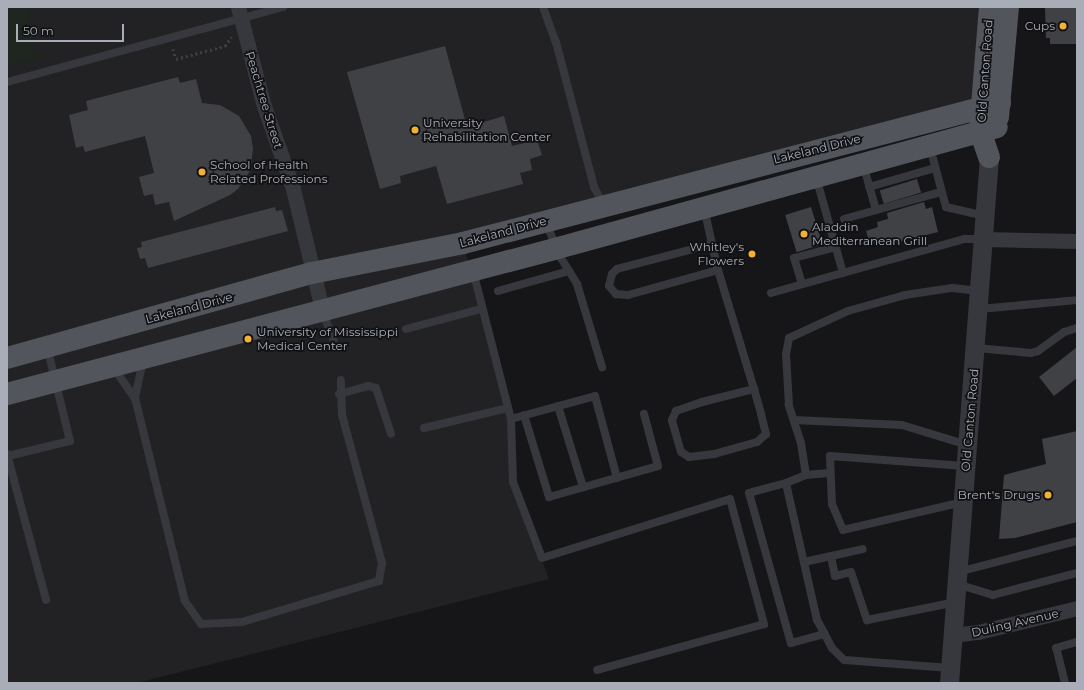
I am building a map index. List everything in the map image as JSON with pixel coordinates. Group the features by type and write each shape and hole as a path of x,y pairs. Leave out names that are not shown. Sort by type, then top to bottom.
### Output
{"main road":[{"name":"Old Canton Road","path":"989,157 990,7"},
{"name":"Old Canton Road","path":"990,105 1008,7"},
{"name":"Lakeland Drive","path":"7,358 312,273 463,243 603,204 990,105"},
{"name":"Lakeland Drive","path":"7,394 113,367 322,309 558,248 929,144 988,129"}],"street":[{"name":"Peachtree Street","path":"239,12 264,106 293,189 312,273 322,309"},
{"name":"Old Canton Road","path":"950,676 952,635 985,239 989,157"},
{"path":"985,239 1077,241"},
{"name":"Duling Avenue","path":"952,635 978,632 1077,608"}],"lane":[{"path":"7,82 239,12 283,7"},
{"path":"543,7 556,42 594,187 603,204"},
{"path":"929,144 946,208 986,216"},
{"path":"863,163 876,210"},
{"path":"869,187 912,177 935,168"},
{"path":"816,176 843,273"},
{"path":"844,219 876,210 897,202 941,192"},
{"path":"704,207 718,270 754,389 766,434 757,442 714,454 689,457 681,452 672,420 676,411 702,402 754,389"},
{"path":"545,221 582,297 602,367"},
{"path":"771,293 965,239 985,239"},
{"path":"712,244 617,269 612,274 609,286 616,294 628,295 718,270"},
{"path":"802,284 794,258 836,247"},
{"path":"472,270 511,419 510,444 514,482 542,558 730,499 764,624 597,670"},
{"path":"498,292 569,271"},
{"path":"806,475 801,443 789,405 786,354 789,338 848,312 905,295 952,288 980,300 1077,300"},
{"path":"322,309 334,340"},
{"path":"406,329 481,309"},
{"path":"976,348 1038,351 1064,332 1077,328"},
{"path":"46,600 7,455 70,441 47,347"},
{"path":"135,398 144,358"},
{"path":"113,367 135,398 185,601 201,624 242,622 379,581 382,563 342,415 339,394 341,380"},
{"path":"339,394 368,386 376,388 390,434"},
{"path":"511,419 595,396 617,478"},
{"path":"558,406 583,487"},
{"path":"424,428 508,408"},
{"path":"524,415 549,497 658,466 644,414"},
{"path":"794,420 902,425 968,445"},
{"path":"963,502 842,530 832,504 829,473 830,456 966,466"},
{"path":"824,634 791,643 749,493 786,483 806,475 829,473"},
{"path":"786,483 817,620 832,648 844,660 950,676"},
{"path":"831,556 835,576 851,572 867,620 1077,541"},
{"path":"804,562 862,549"},
{"path":"957,586 993,595 1077,573"},
{"path":"1065,683 1056,648 1077,642"}],"shaded area":[{"name":"University of Mississippi Medical Center","path":"7,7 990,7 981,107 463,243 511,419 513,482 549,579 137,683 7,683"},
{"path":"7,7 39,7 27,11 37,52 43,52 44,56 7,66"}],"building":[{"path":"1045,8 1077,8 1077,44 1050,44 1050,38 1046,38"},
{"name":"University Rehabilitation Center","path":"445,46 467,127 504,116 512,146 537,140 542,155 530,159 532,170 520,173 523,184 447,204 436,166 400,176 401,183 380,189 347,72"},
{"name":"School of Health Related Professions","path":"178,77 180,83 196,79 202,103 220,105 239,116 251,136 253,149 250,171 238,189 230,195 174,221 169,202 155,205 153,194 144,196 139,177 154,173 145,136 85,152 83,146 76,148 69,115 88,110 86,101"},
{"path":"917,179 921,192 884,204 880,190"},
{"path":"924,202 926,209 932,207 938,232 883,246 882,241 870,244 866,231 878,227 877,222 888,219 887,213"},
{"path":"275,207 276,211 282,210 288,231 148,268 145,258 140,259 137,248 142,247 141,242"},
{"name":"Aladdin Mediterranean Grill","path":"811,207 822,244 797,252 785,215"},
{"path":"1077,347 1077,378 1054,396 1039,377"},
{"path":"1077,431 1077,522 1015,538 999,539 1004,475 1046,464 1042,439"}],"place":[{"name":"Cups","path":"1063,26"},
{"name":"University Rehabilitation Center","path":"415,130"},
{"name":"School of Health Related Professions","path":"202,172"},
{"name":"Aladdin Mediterranean Grill","path":"804,234"},
{"name":"Whitley's Flowers","path":"752,254"},
{"name":"University of Mississippi Medical Center","path":"248,339"},
{"name":"Brent's Drugs","path":"1048,495"}]}
